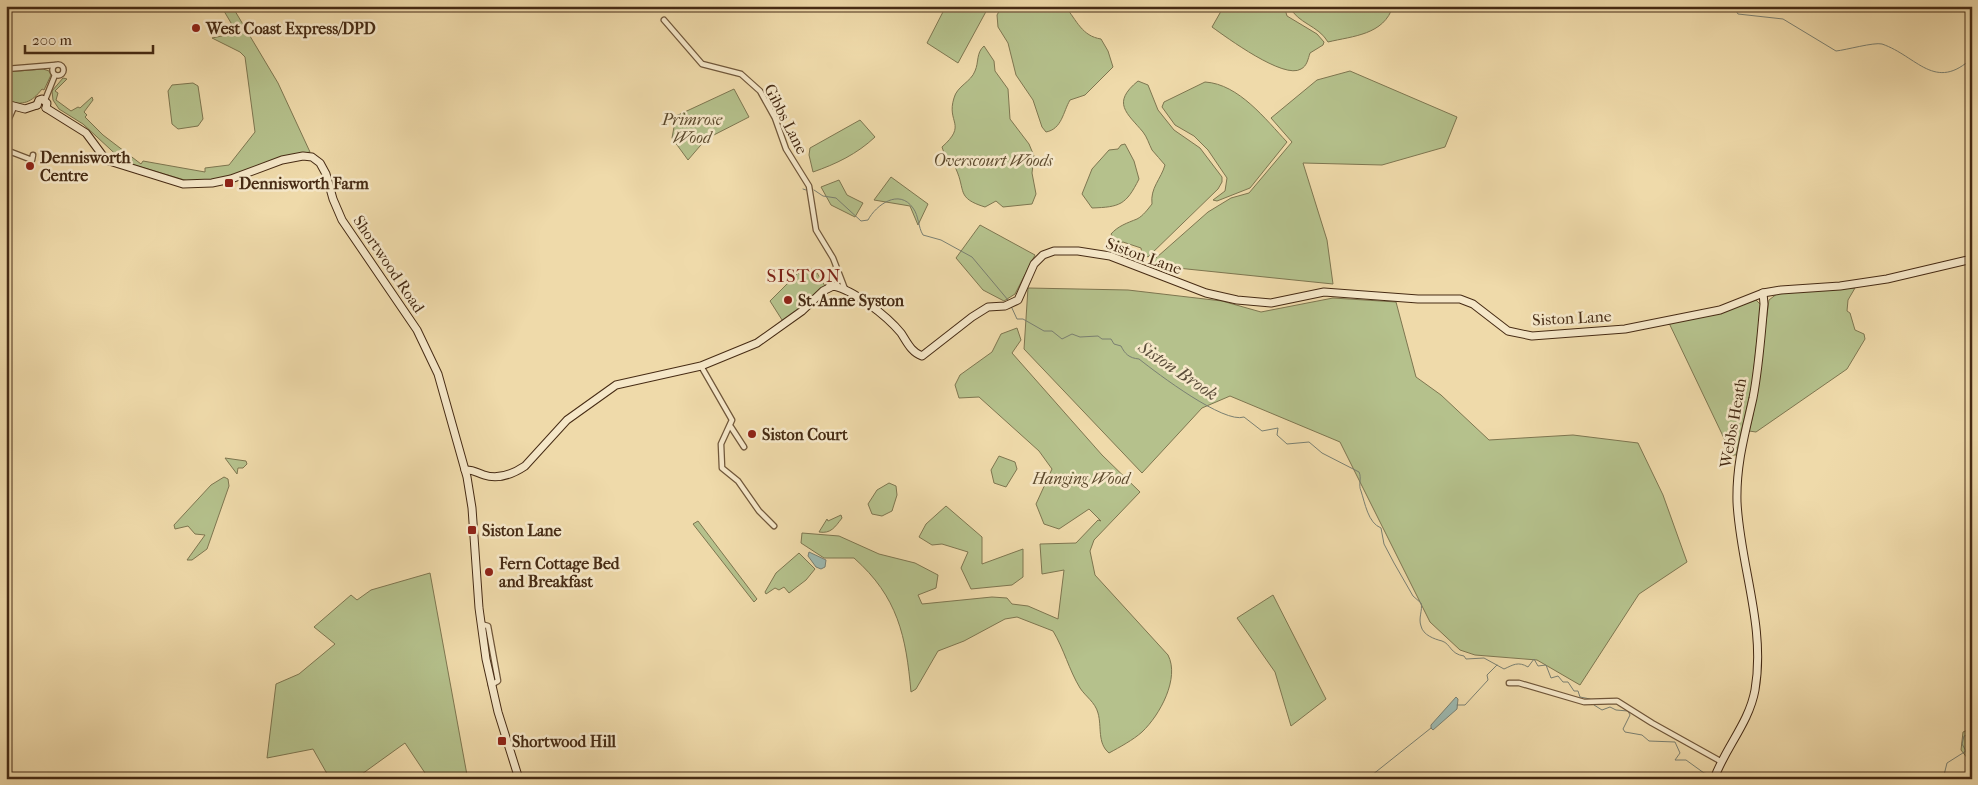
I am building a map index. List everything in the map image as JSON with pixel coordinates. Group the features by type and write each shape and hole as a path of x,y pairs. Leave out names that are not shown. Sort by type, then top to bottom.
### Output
{"street":[{"name":"Gibbs Lane","path":"664,20 702,64 741,74 760,91 775,118 786,149 809,186 816,230 833,258 836,271 846,290"},
{"path":"6,51 8,70 41,66 55,65 61,64 64,70 61,75 41,66"},
{"path":"6,125 10,106 25,109 37,105 39,100 46,104 55,65"},
{"name":"Shortwood Road","path":"46,104 86,133 106,160 183,184 212,183 231,179 282,160 303,156 312,157 320,164 326,174 333,199 342,220 412,322 432,360 466,473"},
{"path":"6,150 32,160 33,155"},
{"name":"Siston Lane","path":"827,288 832,286 846,290 888,320 910,348 916,354 922,356 972,316 988,307 1010,304 1020,296 1025,281 1039,258 1048,252 1063,250 1110,256 1206,294 1237,300 1271,303 1324,292 1418,299 1460,299 1473,304 1508,331 1532,336 1590,333 1652,324 1720,310 1763,293"},
{"path":"1763,293 1887,279 1972,259"},
{"path":"519,779 491,685 481,624 472,514 466,473 471,469 480,474 501,477 526,466 567,420 616,385 701,366 767,338 827,288 836,271"},
{"name":"Webbs Heath","path":"1715,776 1750,709 1757,674 1756,632 1749,572 1740,532 1737,481 1738,458 1756,379 1764,304 1763,293"},
{"path":"701,366 732,420 721,444 722,468 738,481 759,511 774,526"},
{"path":"730,427 744,447"},
{"path":"1508,684 1520,683 1584,702 1617,700 1652,723 1722,762"}],"green space":[{"path":"221,6 232,6 278,83 310,152 286,156 233,176 213,181 188,181 124,162 83,124 59,109 53,100 52,91 63,78 67,79 55,91 58,93 56,100 71,111 78,107 80,108 92,97 93,100 84,112 87,115 85,117 103,135 141,164 143,161 205,172 205,168 229,165 255,132 245,57 240,52 212,38 237,33"},
{"path":"946,6 989,6 958,63 927,43"},
{"path":"1002,6 1065,6 1080,27 1089,35 1101,39 1108,51 1113,67 1085,95 1070,100 1059,124 1046,132 1042,127 1033,100 1016,75 1008,43 998,27 997,15"},
{"path":"1224,6 1284,6 1287,16 1317,34 1324,42 1323,45 1310,53 1306,64 1301,69 1293,71 1269,63 1255,56 1212,27"},
{"path":"1289,6 1393,6 1389,16 1375,29 1357,36 1328,42 1324,36 1297,17"},
{"name":"Overscourt Woods","path":"984,46 994,61 995,71 1008,89 1010,119 1029,144 1034,156 1032,173 1036,194 1032,204 1003,207 996,201 985,207 976,204 963,193 956,169 942,147 954,133 955,123 952,106 954,98 958,90 973,75 981,49"},
{"path":"43,69 49,71 51,75 44,90 42,89 27,102 6,102 6,72"},
{"path":"1350,71 1457,117 1445,147 1382,165 1303,163 1327,240 1333,284 1148,265 1208,212 1231,198 1249,193 1292,142 1271,118 1317,80"},
{"path":"1138,81 1148,85 1158,110 1174,130 1200,148 1222,177 1222,182 1218,189 1148,257 1142,254 1141,248 1123,242 1117,244 1111,234 1120,227 1139,218 1152,204 1154,188 1165,165 1152,150 1144,134 1124,108 1125,96"},
{"path":"1205,82 1217,84 1240,96 1261,114 1287,142 1250,188 1217,201 1213,200 1225,191 1227,178 1208,150 1194,136 1175,125 1162,107 1164,102"},
{"path":"193,83 198,86 203,119 198,126 178,129 172,124 168,91 172,85"},
{"name":"Primrose Wood","path":"734,89 749,117 706,139 688,160 672,138 676,116"},
{"path":"860,120 875,137 861,149 846,158 813,172 809,155 810,148"},
{"path":"1125,144 1134,161 1139,179 1130,194 1121,203 1109,207 1092,208 1082,194 1092,169 1109,150 1118,149 1121,145"},
{"path":"891,177 928,204 918,225 910,206 874,200"},
{"path":"839,180 847,195 863,203 855,217 831,205 821,187"},
{"path":"980,225 1035,255 1015,294 1004,301 983,290 956,258"},
{"path":"811,269 817,273 825,286 784,323 770,301 798,273 802,276"},
{"path":"1028,288 1128,290 1222,301 1261,312 1333,298 1396,302 1416,377 1441,395 1489,440 1573,435 1638,443 1663,495 1687,562 1639,594 1580,685 1537,660 1475,655 1460,650 1430,622 1340,442 1230,396 1202,408 1142,473 1024,349"},
{"path":"1855,288 1848,300 1847,311 1850,313 1855,330 1864,334 1865,339 1847,369 1756,432 1749,431 1753,415 1769,300 1778,293"},
{"path":"1756,300 1761,305 1752,385 1736,455 1732,455 1669,323 1717,314"},
{"name":"Hanging Wood","path":"1017,328 1021,340 1012,353 1102,455 1140,492 1094,540 1090,551 1095,575 1168,655 1172,674 1166,696 1149,725 1135,738 1109,753 1101,740 1097,709 1076,681 1053,631 1017,617 1005,619 964,641 938,651 916,689 911,692 902,635 890,603 881,588 854,558 824,558 801,543 802,533 839,536 879,554 915,563 938,575 936,588 918,595 922,604 992,597 1007,598 1012,604 1028,606 1058,619 1064,570 1042,574 1040,544 1076,543 1098,520 1101,521 1089,509 1059,529 1044,524 1036,504 1052,469 1039,451 979,397 959,398 955,385 960,375 992,352 1001,334"},
{"path":"999,456 1015,462 1017,469 1006,487 994,483 991,470"},
{"path":"225,458 246,461 247,464 243,468 238,468 237,474"},
{"path":"224,477 228,479 229,486 207,549 192,560 187,560 205,535 195,534 188,526 175,529 174,525 211,485"},
{"path":"889,483 896,486 897,495 892,511 882,516 872,514 868,504 877,490"},
{"path":"946,506 982,537 982,564 1023,549 1023,577 1012,585 971,589 961,568 968,552 942,544 932,545 919,537 926,524"},
{"path":"841,515 842,518 832,529 827,532 819,532 827,519 828,521"},
{"path":"698,521 757,599 754,602 693,524"},
{"path":"799,553 815,569 806,580 789,593 784,587 779,590 775,588 766,594 765,592 776,573"},
{"path":"430,573 467,775 448,779 429,779 405,743 355,779 330,779 313,749 267,758 276,684 299,674 335,644 314,627 351,595 357,600 371,590"},
{"path":"1273,595 1326,699 1291,726 1275,672 1237,618"},
{"path":"1972,728 1972,764 1961,750 1963,732"}],"water":[{"path":"809,552 826,560 825,567 821,569 816,567 808,556"},
{"path":"1456,697 1458,699 1457,709 1433,730 1431,725"}],"waterway":[{"path":"1733,6 1738,14 1783,19 1836,51 1882,44 1894,49 1926,69 1936,72 1947,72 1959,68 1972,58"},
{"name":"Siston Brook","path":"814,190 823,196 836,198 861,221 868,220 876,209 888,201 901,199 907,202 915,211 923,235 941,240 972,257 1008,300"},
{"name":"Siston Brook","path":"1011,306 1017,319 1023,319 1044,331 1052,331 1062,339 1072,334 1080,337 1098,336 1102,339 1111,339 1114,344 1121,346 1128,355 1139,359 1175,386 1207,406 1235,417 1244,417 1262,431 1278,428 1277,435 1287,444 1309,442 1322,453 1359,472 1360,489 1370,517 1381,528 1384,544 1394,563 1413,596 1421,603 1420,623 1426,634 1445,642 1453,651 1464,656 1466,659 1484,658 1504,669 1518,664 1528,667 1534,659 1538,666 1546,665 1551,678 1558,676 1563,682 1568,682 1574,691 1578,691 1580,697 1590,699"},
{"path":"1457,705 1465,705 1488,680 1487,675 1497,665"},
{"name":"Siston Brook","path":"1594,705 1602,710 1610,707 1616,710 1628,711 1630,715 1623,729 1625,732 1642,735 1649,741 1675,742 1680,753 1675,760 1686,760 1704,773 1714,775"},
{"path":"1367,779 1431,728"},
{"name":"Siston Brook","path":"1934,779 1944,775 1947,763 1966,751 1962,744 1964,736 1972,734"}],"place":[{"name":"West Coast Express/DPD","path":"196,28"},
{"name":"Dennisworth Centre","path":"30,166"},
{"name":"Dennisworth Farm","path":"229,183"},
{"name":"St. Anne Syston","path":"788,300"},
{"name":"Siston Court","path":"752,434"},
{"name":"Siston Lane","path":"472,530"},
{"name":"Fern Cottage Bed and Breakfast","path":"489,572"},
{"name":"Shortwood Hill","path":"502,741"}],"district":[{"name":"SISTON","path":"804,276"}]}
